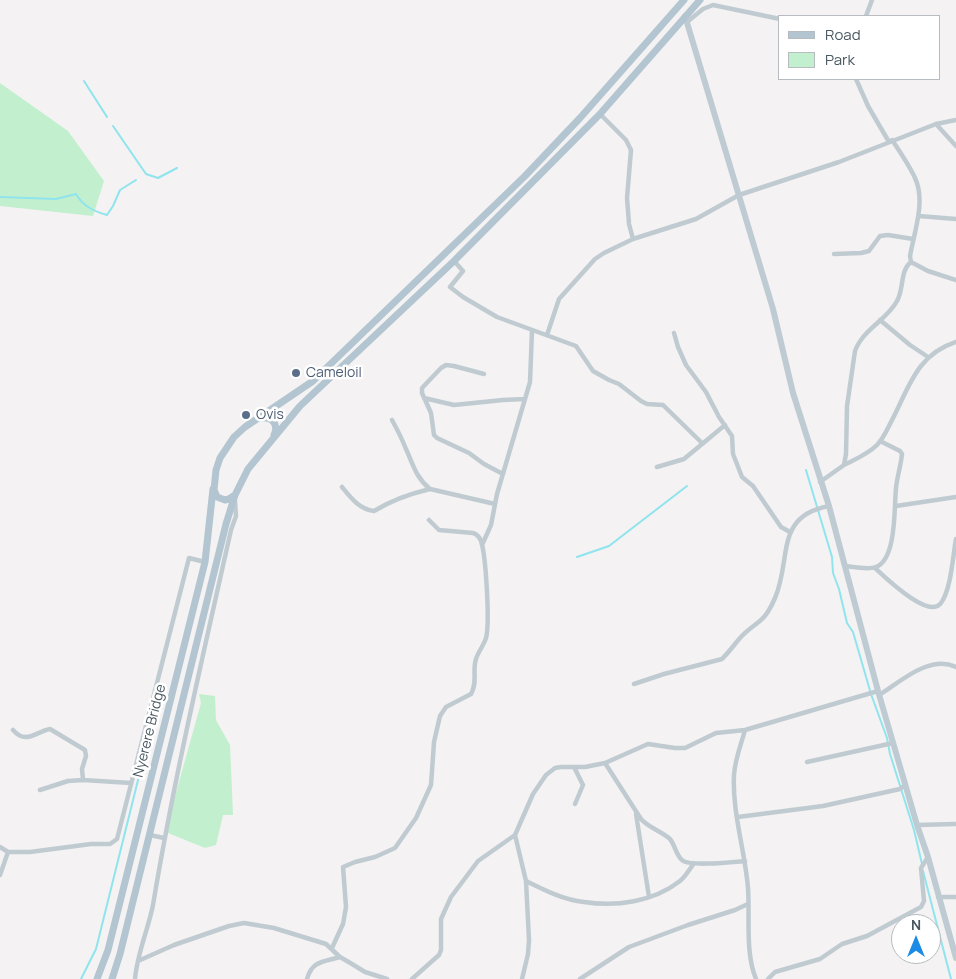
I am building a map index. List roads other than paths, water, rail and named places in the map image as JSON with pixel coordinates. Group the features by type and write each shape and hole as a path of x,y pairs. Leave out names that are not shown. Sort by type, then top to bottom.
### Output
{"main road":[{"name":"Nyerere Bridge","path":"97,979 108,950 205,562 214,486 220,458 226,446 239,432 313,381 525,176 586,111 684,0"},
{"name":"Nyerere Bridge","path":"112,979 150,835 226,524 235,495 248,469 272,438 317,390 454,261 600,114 686,19 700,0"},
{"path":"256,420 265,417 274,422 276,429 272,438"},
{"path":"214,486 215,494 221,499 229,499 235,495"}],"street":[{"path":"866,15 872,0"},
{"path":"778,19 713,5 686,19 771,300 793,393 829,506 893,743 928,857 956,958"},
{"path":"856,80 868,106 915,178 918,189 919,216 910,256 911,262"},
{"path":"600,114 626,140 631,150 627,198 629,224 633,239"},
{"path":"547,335 558,299 576,278 595,259 633,239 696,219 739,195 838,162 936,124 956,120"},
{"path":"936,124 956,146"},
{"path":"919,216 956,219"},
{"path":"834,254 869,251 880,236 888,235 913,239"},
{"path":"454,261 463,271 450,287 462,297 497,317 576,346 593,371 608,380 620,384 647,404 663,405 668,408 702,443"},
{"path":"844,465 847,406 855,351 864,335 898,300 906,267 911,262"},
{"path":"911,262 928,271 956,280"},
{"path":"880,320 910,346 928,357"},
{"path":"482,546 490,525 530,382 532,330"},
{"path":"674,332 686,366 706,392 732,436 734,454 742,477 753,486 781,527 790,532"},
{"path":"820,482 844,465 865,455 880,441 886,433 910,382 928,357 935,351 956,342"},
{"path":"484,374 446,365 422,388 431,414 434,435 469,453 503,474"},
{"path":"424,398 454,406 525,399"},
{"path":"392,420 406,448 414,470 430,489 495,504"},
{"path":"657,467 684,459 725,425"},
{"path":"845,566 874,568 881,564 889,550 894,529 897,479 902,454 900,451 880,441"},
{"path":"342,487 355,502 368,510 374,511 386,503 430,489"},
{"path":"135,979 138,961 150,920 187,724 231,530 236,516 235,495"},
{"path":"896,506 956,497"},
{"path":"634,684 722,659 740,638 762,619 774,600 785,562 790,532 797,521 817,508 829,506"},
{"path":"332,948 343,924 346,907 344,867 395,848 416,818 431,785 434,742 440,716 446,707 471,694 474,689 476,660 486,638 486,569 482,546 477,535 462,531 439,530 429,520"},
{"path":"874,568 893,585 916,600 929,608 936,607 942,603 949,582 956,539"},
{"path":"0,847 8,852 30,852 91,844 106,845 116,839 189,558 205,562"},
{"path":"412,979 440,955 441,919 451,897 471,868 515,835 533,794 546,775 555,768 605,763 648,744 685,748 716,733 745,730 879,693 927,666 943,663 956,667"},
{"path":"13,730 22,737 35,736 50,729 85,750 86,756 82,769 83,780"},
{"path":"745,730 736,761 734,776 745,861 751,958 756,979"},
{"path":"807,762 893,743"},
{"path":"605,763 647,826 670,840 684,862 745,861"},
{"path":"574,767 583,785 575,804"},
{"path":"40,790 68,781 131,783"},
{"path":"738,817 848,802 900,789 905,785"},
{"path":"636,811 649,896"},
{"path":"917,825 956,824"},
{"path":"150,835 164,838"},
{"path":"515,835 526,882 529,940 522,979"},
{"path":"0,875 8,852"},
{"path":"768,979 775,972 820,959 842,944 867,936 921,907 924,901 921,868 928,857"},
{"path":"526,882 549,892 583,902 607,904 632,902 662,893 681,880 694,863"},
{"path":"938,897 956,897"},
{"path":"580,979 629,947 688,924 735,910 748,904"},
{"path":"138,961 174,945 229,926 244,923 274,928 320,942 332,948 340,957 365,972 387,979"},
{"path":"307,979 310,969 314,965 340,957"}],"waterway":[{"path":"84,81 107,117"},
{"path":"113,126 146,174 158,178 177,168"},
{"path":"0,197 56,199 76,194 89,208 107,215 120,190 136,180"},
{"path":"806,470 832,557 833,573 847,623 853,632 871,694 887,738 922,864"},
{"path":"577,557 609,546 687,486"},
{"path":"81,979 96,949 142,764"},
{"path":"923,871 951,979"}],"place":[{"name":"Cameloil","path":"296,373"},
{"name":"Ovis","path":"246,415"}]}
